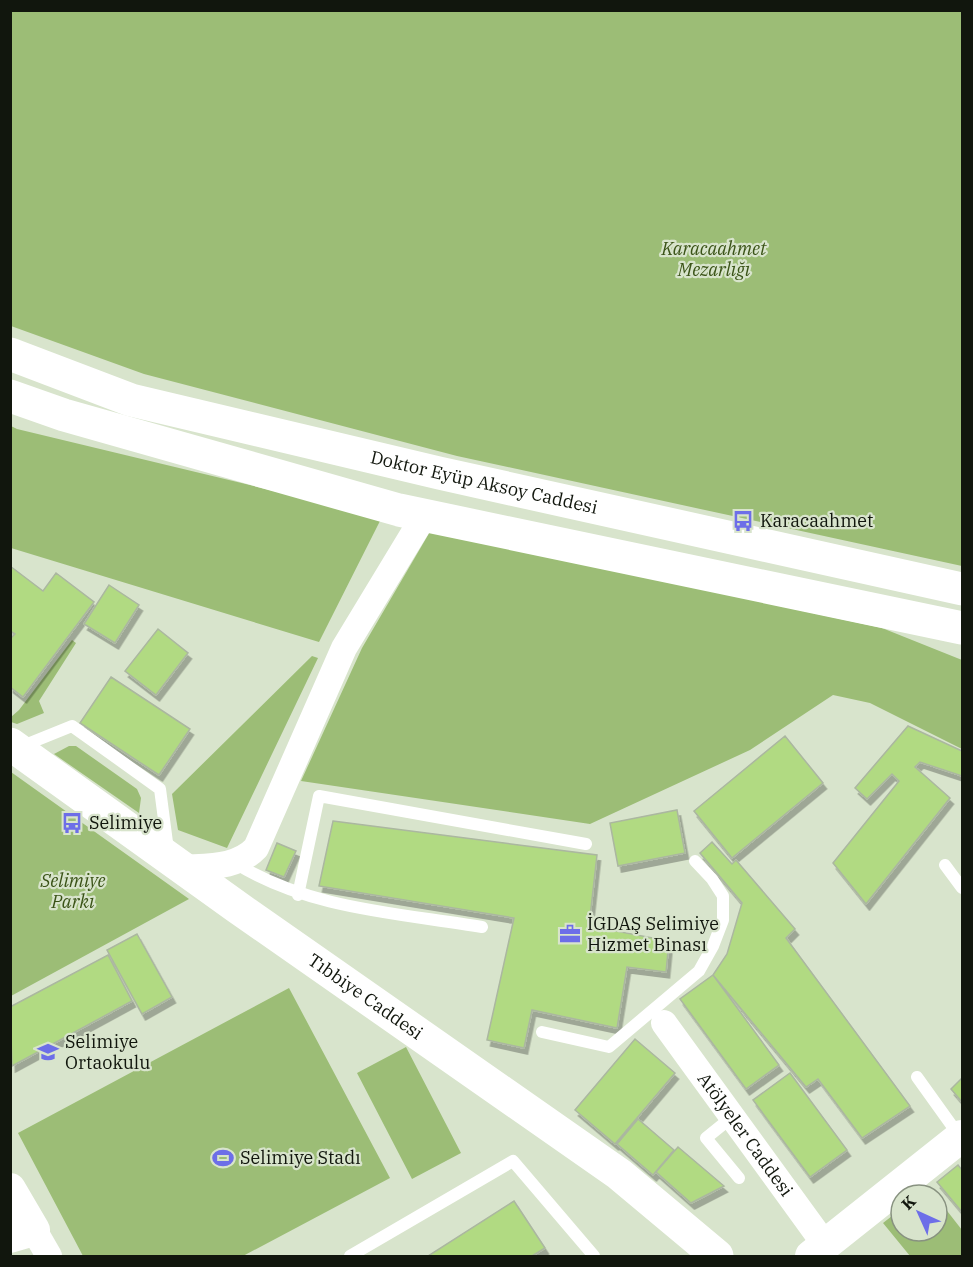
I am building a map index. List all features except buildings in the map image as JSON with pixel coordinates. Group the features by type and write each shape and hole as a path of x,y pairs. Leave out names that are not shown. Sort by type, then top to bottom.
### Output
{"main road":[{"name":"Doktor Eyüp Aksoy Caddesi","path":"10,354 130,400 439,473 963,589"},
{"path":"10,396 64,415 424,516 963,628"},
{"path":"920,619 963,641"},
{"name":"Tıbbiye Caddesi","path":"13,746 619,1174 717,1257"}],"street":[{"path":"176,863 235,863 246,858 256,848 344,648 424,516"},
{"path":"931,582 963,607"},
{"name":"Atölyeler Caddesi","path":"658,1016 732,1117 819,1251 962,1137"},
{"path":"10,1190 31,1241"}],"lane":[{"path":"13,746 72,726 151,782 160,789 176,863"},
{"path":"298,895 320,796 586,844"},
{"path":"542,1032 609,1047 658,1016 699,971 723,920 723,896 712,879 695,861"},
{"path":"235,863 260,879 298,895 482,927"},
{"path":"945,865 963,888"},
{"path":"917,1077 962,1137"},
{"path":"732,1117 706,1138 740,1178"},
{"path":"350,1257 513,1161 594,1257"}],"green space":[{"name":"Karacaahmet Mezarlığı","path":"10,11 962,11 962,566 457,456 144,374 11,326"},
{"path":"11,426 382,517 319,642 11,548"},
{"path":"431,530 882,628 962,660 962,749 870,703 833,695 750,750 590,824 301,781 362,648"},
{"path":"72,640 76,643 39,701 44,713 17,724 11,722 11,717 19,710"},
{"path":"312,656 318,658 227,848 178,830 172,794"},
{"path":"69,746 76,746 137,789 141,798 139,813 54,754"},
{"name":"Selimiye Parkı","path":"11,772 189,899 11,996"},
{"path":"289,988 390,1178 243,1256 83,1256 18,1133"},
{"path":"406,1047 461,1153 412,1179 357,1073"},
{"path":"949,1213 962,1230 962,1256 910,1256 899,1243 949,1243"},
{"path":"889,1218 889,1230 883,1223"}],"place":[{"name":"Karacaahmet","path":"743,521"},
{"name":"Selimiye","path":"72,823"},
{"name":"İGDAŞ Selimiye Hizmet Binası","path":"570,934"},
{"name":"Selimiye Ortaokulu","path":"48,1052"},
{"name":"Selimiye Stadı","path":"223,1158"}]}
